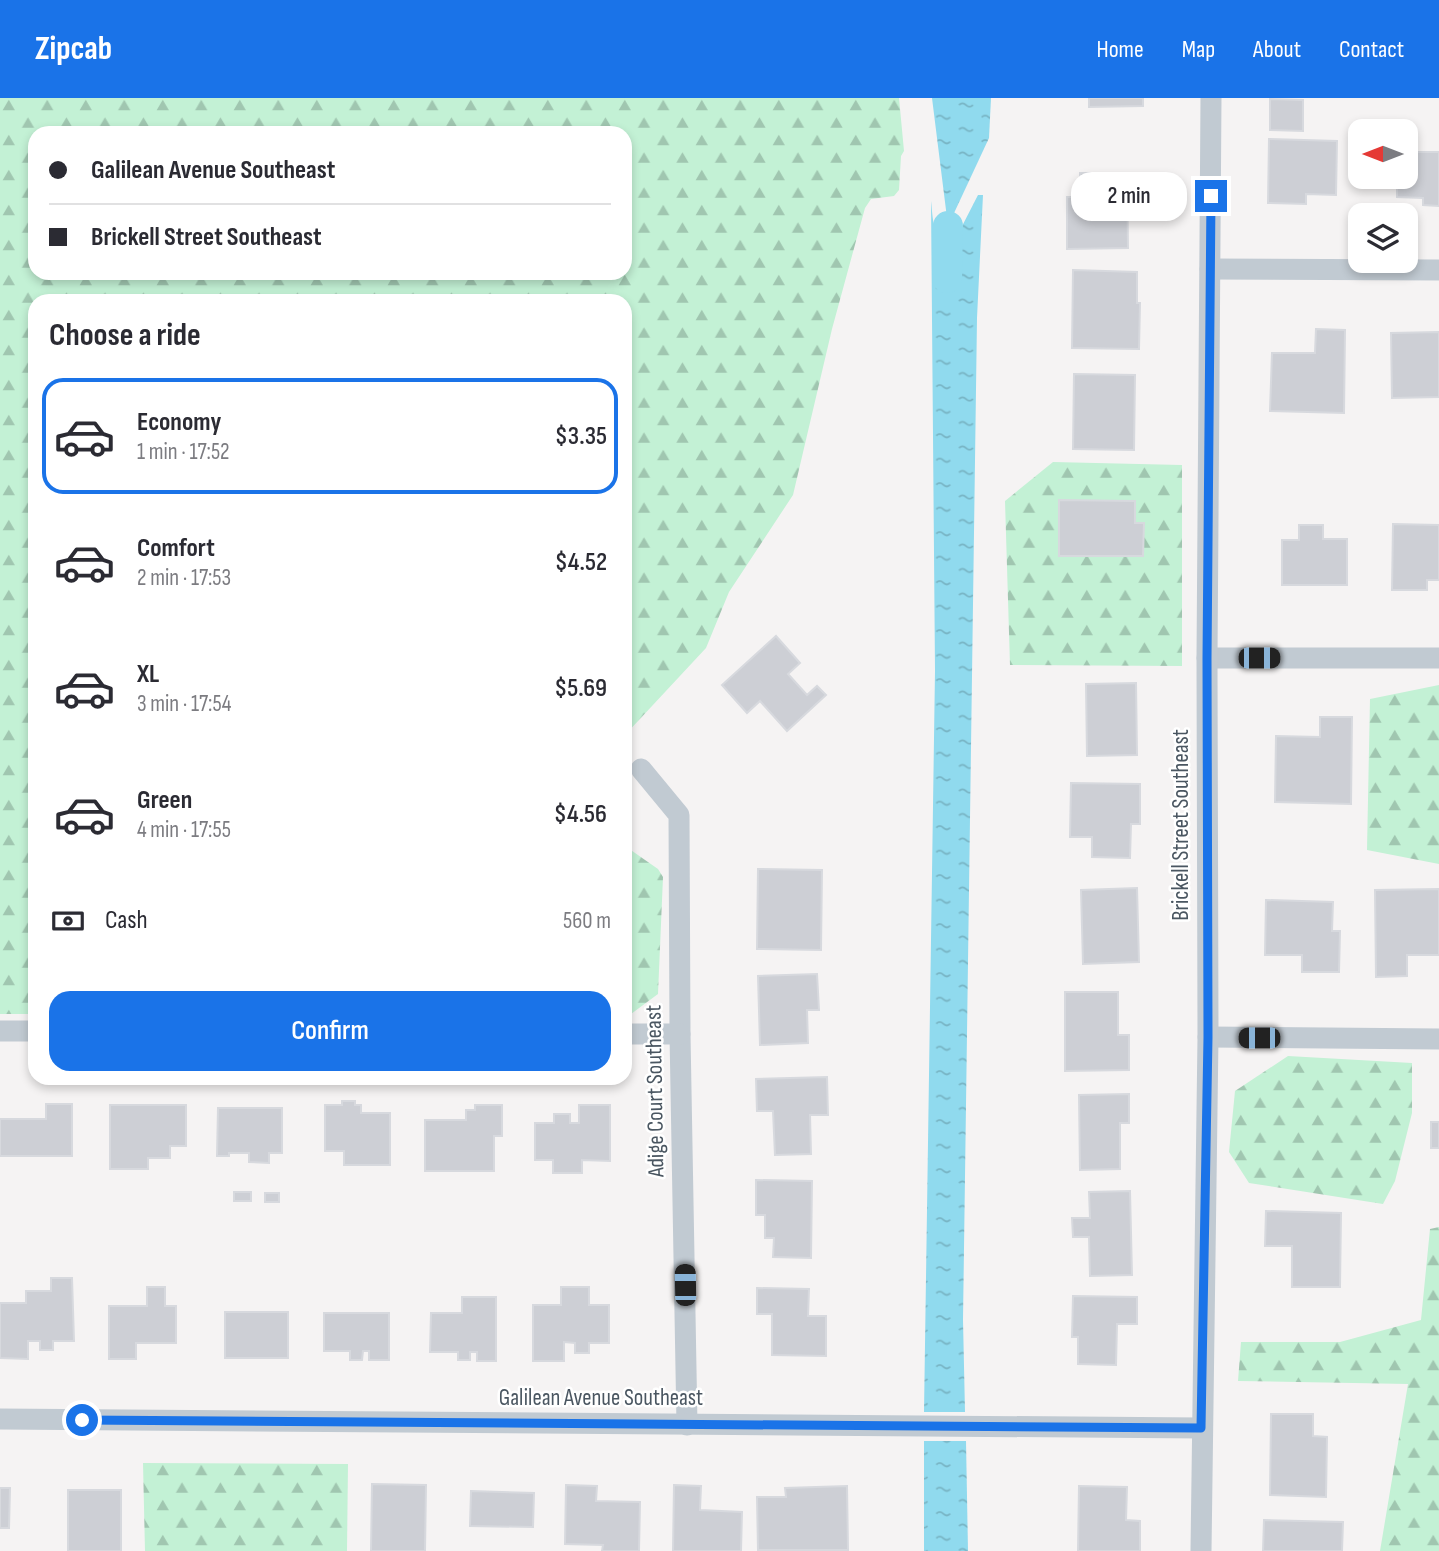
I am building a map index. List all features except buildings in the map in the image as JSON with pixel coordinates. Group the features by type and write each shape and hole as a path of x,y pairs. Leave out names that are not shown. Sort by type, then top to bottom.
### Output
{"street":[{"name":"Brickell Street Southeast","path":"1201,1551 1208,1037 1207,658 1211,98"},
{"path":"1210,269 1439,270"},
{"path":"1207,658 1439,658"},
{"name":"Adige Court Southeast","path":"641,769 679,815 687,1425"},
{"path":"0,1031 28,1031"},
{"path":"632,1034 680,1034"},
{"path":"1208,1037 1439,1039"},
{"name":"Galilean Avenue Southeast","path":"0,1419 1201,1428"}],"green space":[{"path":"0,98 899,98 904,151 901,156 899,190 894,196 871,199 865,208 832,329 793,495 729,592 706,648 632,727 632,294 28,294 28,1014 0,1014"},
{"path":"1053,462 1182,465 1182,666 1010,665 1005,501"},
{"path":"1439,685 1439,864 1367,850 1370,699"},
{"path":"632,851 658,869 663,877 658,994 632,1013"},
{"path":"1288,1056 1412,1063 1412,1113 1395,1181 1383,1204 1249,1183 1229,1152 1235,1091"},
{"path":"1439,1227 1439,1551 1380,1551 1408,1384 1238,1381 1241,1342 1340,1342 1421,1320 1430,1229"},
{"path":"143,1463 348,1464 347,1551 145,1551"}],"water":[{"path":"932,98 991,98 989,138 948,226"},
{"path":"978,195 983,195 977,318 963,1320 965,1412 924,1412 935,671 931,201 935,228 946,239 958,234"},
{"path":"924,1441 966,1441 968,1551 924,1551"}],"waterway":[{"path":"947,278 948,226"}],"route":[{"path":"82,1420 1201,1428 1208,1037 1207,658 1211,196"}]}
